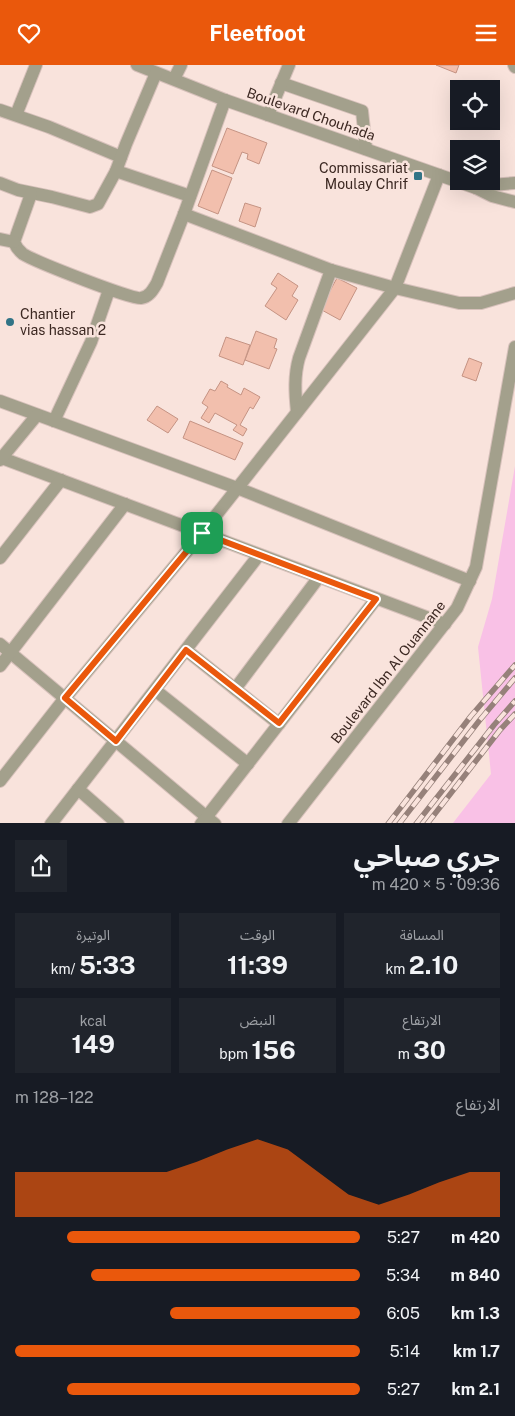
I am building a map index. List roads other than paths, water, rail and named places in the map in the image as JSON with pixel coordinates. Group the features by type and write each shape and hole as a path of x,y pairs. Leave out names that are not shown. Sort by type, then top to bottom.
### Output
{"street":[{"path":"16,115 36,65"},
{"name":"Boulevard Chouhada","path":"137,65 225,100 450,179"},
{"path":"174,79 181,65"},
{"path":"268,115 289,65"},
{"path":"0,183 30,194 94,207 101,200 116,171 156,73"},
{"path":"281,83 362,111 366,149"},
{"path":"30,194 14,242 16,248 29,257 109,290 136,299 142,298 154,290 225,100"},
{"path":"0,109 121,157"},
{"path":"116,171 190,196"},
{"path":"0,781 65,698 202,533 395,288 439,175"},
{"name":"Boulevard Chouhada","path":"500,184 515,183"},
{"name":"Boulevard Chouhada","path":"480,190 492,196 515,202"},
{"path":"184,214 331,270 395,288 460,303 481,303 515,293"},
{"path":"0,239 14,242"},
{"path":"297,412 295,381 299,358 331,270"},
{"path":"54,421 91,342 109,290"},
{"name":"Boulevard Ibn Al Ouannane","path":"288,823 445,624 457,608 470,581 476,567 515,347"},
{"path":"0,401 237,488 470,581"},
{"path":"37,415 1,459 445,624"},
{"path":"0,558 61,480"},
{"path":"0,666 125,504"},
{"path":"51,823 259,555"},
{"path":"235,689 319,577"},
{"path":"0,644 208,821 279,723 376,599"},
{"path":"186,650 279,723"},
{"path":"155,690 248,764"},
{"path":"78,789 118,823"}],"railway":[{"path":"389,823 471,716 515,665"},
{"path":"400,823 515,678"},
{"path":"417,823 515,701"},
{"path":"428,823 500,730 515,714"}],"place":[{"name":"Commissariat Moulay Chrif","path":"418,176"},
{"name":"Chantier vias hassan 2","path":"10,322"}]}
